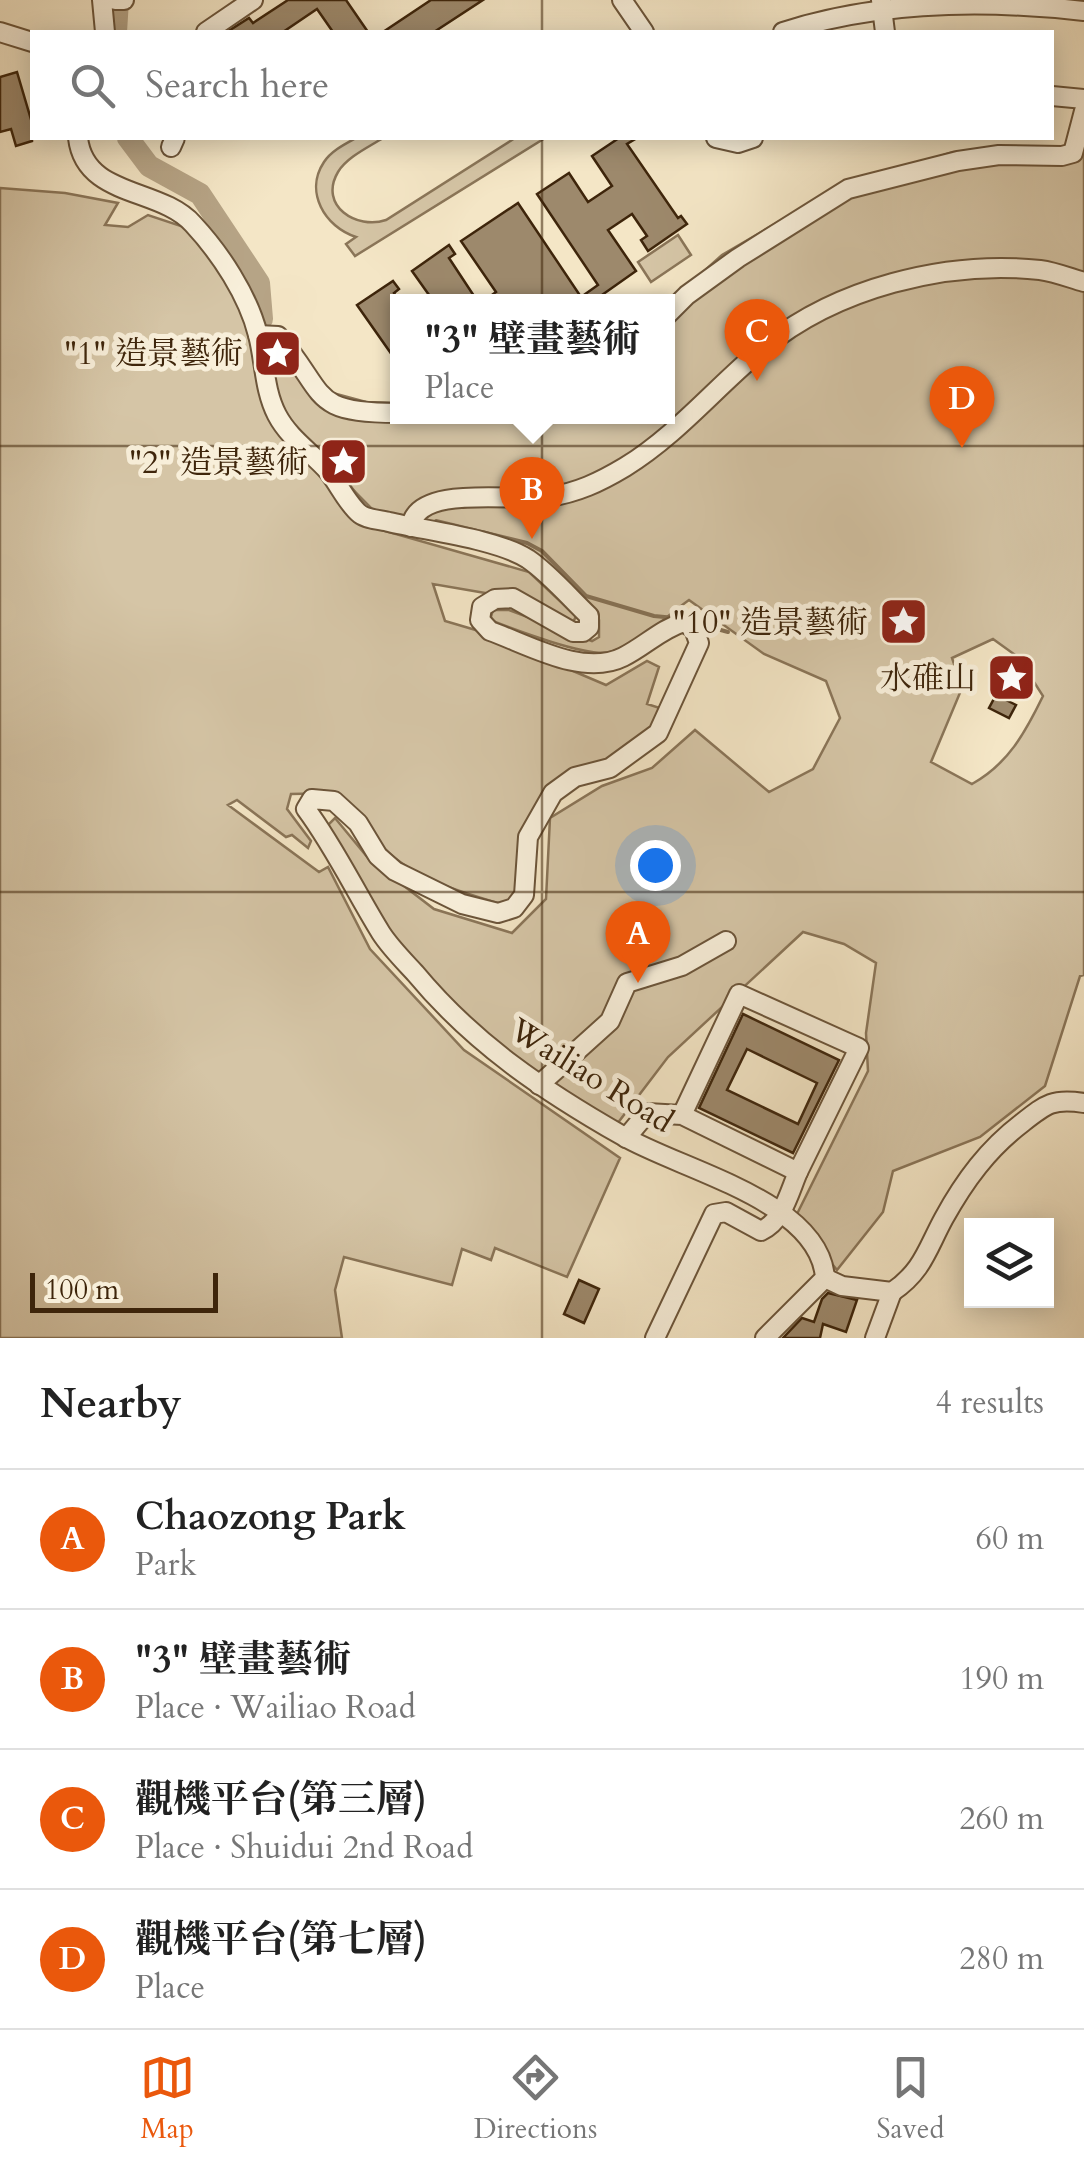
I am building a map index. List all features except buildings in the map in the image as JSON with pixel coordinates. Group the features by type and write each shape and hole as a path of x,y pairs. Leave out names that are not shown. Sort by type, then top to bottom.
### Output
{"street":[{"path":"102,0 106,30"},
{"path":"115,0 124,0"},
{"path":"209,30 253,0"},
{"path":"627,2 643,30"},
{"path":"790,30 882,5 966,3 1084,11"},
{"path":"882,5 885,30"},
{"path":"0,32 30,41"},
{"path":"1054,96 1084,99"},
{"path":"675,307 738,258 848,188 923,167 999,155 1072,153 1084,111"},
{"name":"Wailiao Road","path":"79,140 88,164 104,180 126,192 170,206 192,222 233,278 258,334 260,357 275,411 290,435 319,461 360,514 496,546 528,559 589,616 589,627 573,632 512,598 502,597 482,607 480,620 490,630 577,662 598,664 627,656 670,626 684,622 694,629 699,643 658,733 610,768 575,778 553,793 528,837 524,895 514,908 498,913 462,904 395,871 334,801 312,799 306,809 332,845 382,935 439,1002 499,1058 626,1138 782,1211 809,1236 824,1259 825,1278"},
{"path":"410,527 418,510 452,498 544,498 598,484 661,442 751,358 802,318 842,300 897,283 980,269 1042,270 1084,282"},
{"path":"258,334 278,336 321,398 356,413 390,413"},
{"path":"540,1085 610,1021 627,984 682,966 726,941"},
{"path":"655,1338 714,1214 726,1212 761,1231 771,1226 782,1211 859,1048 738,994 682,1115"},
{"path":"875,1338 892,1292 912,1278 981,1159 1044,1105 1062,1100 1084,1103"},
{"path":"626,1138 647,1113 682,1115 798,1172"},
{"path":"766,1338 825,1278 842,1286 892,1292"}],"shaded area":[{"path":"352,140 380,140 342,167 333,184 333,195 344,212 363,222 375,222 386,220 512,140 542,140 355,256 346,244 356,237 327,217 317,196 318,173 338,148"},
{"path":"1084,148 1084,975 1080,976 1045,1086 980,1137 893,1171 883,1212 837,1270 795,1218 868,1071 866,1033 876,963 844,944 803,932 668,1057 617,1124 523,1062 464,1015 411,962 378,921 328,825 335,818 369,859 434,909 512,933 546,899 550,818 602,786 652,768 695,730 769,792 813,769 840,718 826,681 764,654 689,600 641,637 610,652 569,647 490,620 493,610 509,610 592,641 599,637 599,620 542,563 542,557 439,533 375,512 292,428 264,368 270,397 307,460 371,527 529,572 576,616 572,625 491,594 433,584 445,621 479,631 606,685 647,661 659,667 647,704 669,711 658,733 628,754 563,780 532,822 530,887 524,899 511,907 443,885 411,869 384,848 339,793 291,794 287,809 311,841 308,848 292,835 286,837 237,800 228,805 319,872 328,867 370,949 464,1050 620,1158 567,1277 495,1248 491,1260 462,1249 452,1285 344,1257 335,1290 342,1338 0,1338 0,188 65,193 118,203 105,225 128,227 148,215 199,232 249,296 259,344 277,330 329,392 366,402 390,403 390,424 675,424 675,297 722,255 831,191 953,152","holes":["993,639 1018,657 1043,696 1006,757 972,784 931,762 962,688 952,658"]},
{"path":"678,235 691,255 651,282 638,262"}],"waterway":[{"path":"116,30 118,0"},
{"path":"130,140 149,166 200,194 259,283 262,319"},
{"path":"341,474 364,506"},
{"path":"436,521 527,543 542,551 586,596 654,616 675,618"},
{"path":"699,624 728,632"}],"place":[{"name":"\"1\" 造景藝術","path":"278,353"},
{"name":"觀機平台(第三層)","path":"757,381"},
{"name":"觀機平台(第七層)","path":"962,448"},
{"name":"\"2\" 造景藝術","path":"343,462"},
{"name":"\"3\" 壁畫藝術","path":"532,539"},
{"name":"\"10\" 造景藝術","path":"903,622"},
{"name":"水碓山","path":"1011,678"},
{"name":"Chaozong Park","path":"638,983"}]}
